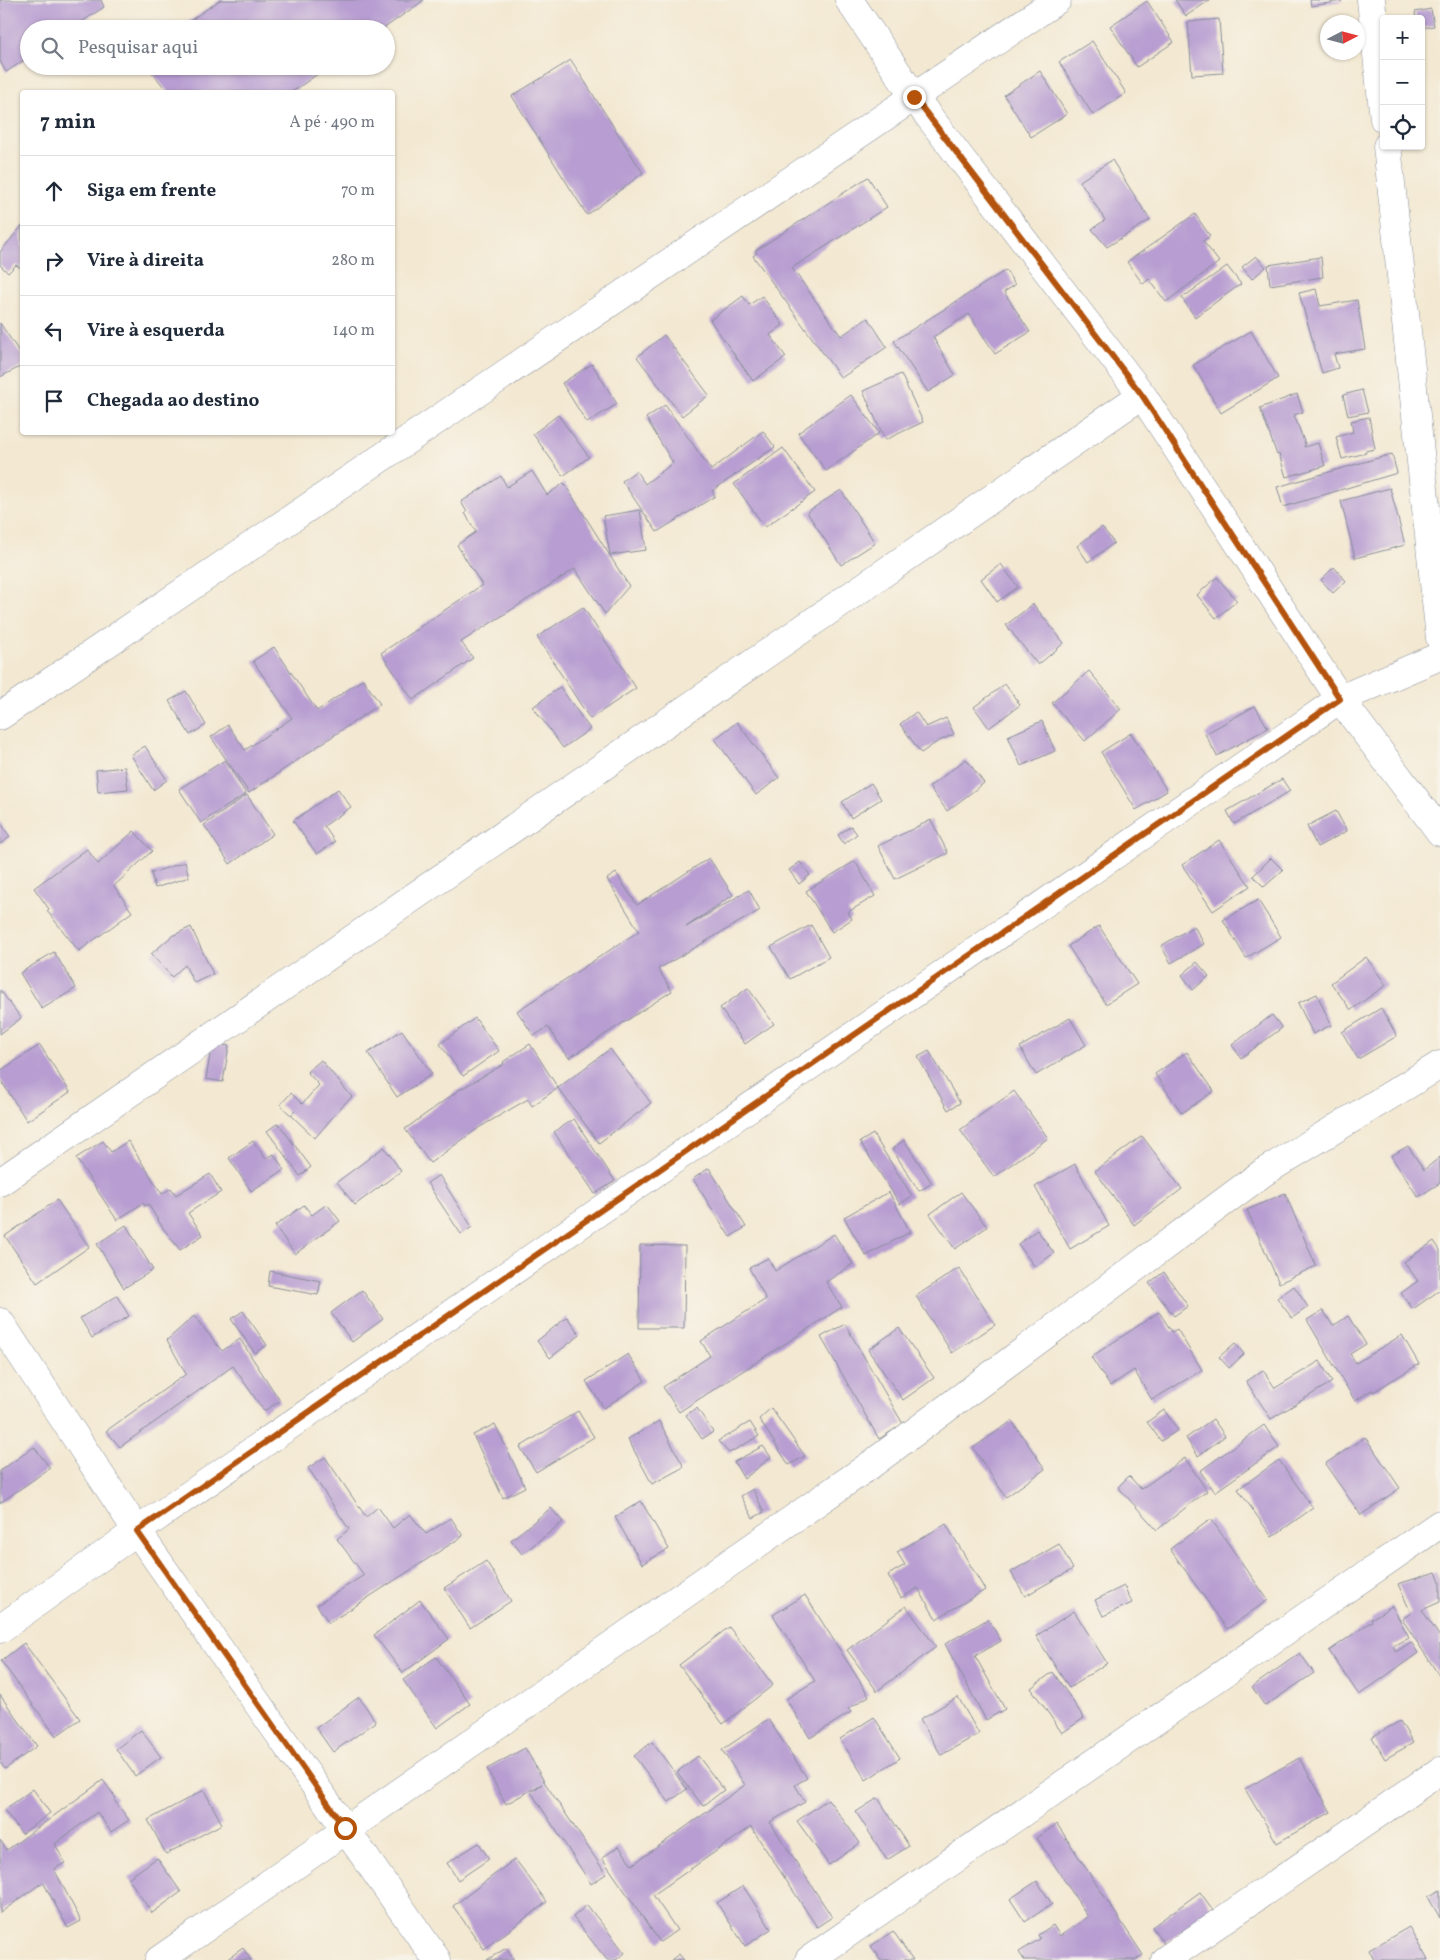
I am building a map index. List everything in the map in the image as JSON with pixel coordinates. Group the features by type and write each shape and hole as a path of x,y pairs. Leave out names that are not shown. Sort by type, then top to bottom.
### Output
{"street":[{"path":"849,0 914,97 1142,395 1340,699 1440,832"},
{"path":"0,716 1056,0"},
{"path":"1371,0 1382,105"},
{"path":"1387,150 1440,638"},
{"path":"0,1182 1142,395"},
{"path":"0,1629 137,1531 1340,699 1440,656"},
{"path":"159,1960 345,1828 869,1466 1264,1172 1440,1065"},
{"path":"0,1322 137,1531 437,1960"},
{"path":"809,1960 1440,1524"},
{"path":"1165,1960 1440,1771"}],"building":[{"path":"0,0 101,0 104,7 84,20 20,20 20,63 6,72 0,61"},
{"path":"220,0 424,0 395,21 191,20"},
{"path":"1175,0 1210,0 1186,16"},
{"path":"1310,0 1342,0 1342,1 1311,6"},
{"path":"1147,1 1174,42 1137,67 1110,26"},
{"path":"1431,9 1434,26 1425,27 1425,15 1415,15 1415,12"},
{"path":"1219,19 1223,73 1192,75 1188,22"},
{"path":"1092,41 1126,93 1093,115 1059,62"},
{"path":"571,60 643,173 587,215 512,96"},
{"path":"1040,71 1067,114 1031,137 1004,95"},
{"path":"154,75 316,75 295,90 166,90"},
{"path":"1112,160 1150,220 1107,247 1092,229 1105,220 1080,181"},
{"path":"868,177 887,207 792,268 841,336 868,318 887,347 841,378 753,256 757,253 755,251"},
{"path":"1195,214 1210,236 1203,241 1219,262 1166,302 1149,279 1143,284 1127,262"},
{"path":"20,228 20,268 16,265 8,273 0,265 0,252"},
{"path":"1256,256 1266,267 1252,279 1242,267"},
{"path":"1321,257 1323,277 1270,285 1268,265"},
{"path":"1227,266 1241,284 1195,317 1182,298"},
{"path":"1006,270 1015,285 1004,292 1030,332 995,354 969,314 933,337 955,375 928,392 894,341"},
{"path":"1316,289 1320,306 1357,300 1365,349 1334,354 1338,368 1322,373 1299,293"},
{"path":"743,296 749,305 762,296 783,325 770,335 786,357 753,381 710,320"},
{"path":"0,323 20,353 20,367 0,377"},
{"path":"1251,331 1278,378 1221,413 1193,365"},
{"path":"664,335 709,395 682,416 637,357"},
{"path":"592,364 617,404 587,423 562,383"},
{"path":"901,374 923,422 885,440 863,391"},
{"path":"1362,390 1368,412 1348,416 1343,395"},
{"path":"1297,394 1303,412 1294,415 1305,444 1304,447 1318,443 1325,466 1286,477 1279,454 1277,455 1260,408"},
{"path":"851,395 879,433 826,471 798,433"},
{"path":"665,405 711,470 763,431 775,447 712,491 715,496 657,532 622,481 636,471 645,484 673,463 646,418"},
{"path":"558,415 589,457 563,476 533,434"},
{"path":"1369,417 1375,449 1342,459 1336,437 1353,432 1351,421"},
{"path":"783,448 815,492 765,527 734,484"},
{"path":"1392,454 1397,473 1283,507 1277,487"},
{"path":"532,471 547,495 564,483 629,586 605,614 575,569 461,642 473,658 413,700 381,653 482,585 457,545 476,532 461,502 501,476 507,487"},
{"path":"1390,488 1405,545 1355,558 1341,501"},
{"path":"841,490 875,543 841,565 807,512"},
{"path":"640,510 646,550 610,555 603,516"},
{"path":"1102,527 1114,543 1088,562 1077,546"},
{"path":"1001,564 1018,587 997,602 981,579"},
{"path":"1334,567 1346,581 1333,593 1321,580"},
{"path":"1217,577 1237,601 1216,618 1197,595"},
{"path":"1033,604 1064,643 1038,665 1006,625"},
{"path":"583,607 636,688 590,719 537,637"},
{"path":"274,647 317,711 363,679 380,704 249,793 211,737 228,725 245,750 292,718 253,661"},
{"path":"1089,671 1121,709 1085,741 1052,703"},
{"path":"1005,684 1020,705 989,728 974,707"},
{"path":"560,687 590,729 563,748 533,707"},
{"path":"186,691 206,725 190,735 169,701"},
{"path":"1255,706 1268,728 1217,756 1205,734"},
{"path":"916,712 926,727 946,718 954,734 937,742 921,753 900,724"},
{"path":"1042,721 1055,751 1021,766 1008,736"},
{"path":"737,722 779,778 756,795 715,739"},
{"path":"1131,733 1167,791 1136,810 1101,752"},
{"path":"145,746 167,780 153,790 131,755"},
{"path":"966,759 984,783 947,811 929,787"},
{"path":"225,760 246,794 201,823 179,789"},
{"path":"125,767 128,789 98,792 96,770"},
{"path":"1282,779 1290,791 1234,824 1227,811"},
{"path":"871,783 881,799 851,818 842,802"},
{"path":"338,789 351,807 324,826 335,842 317,854 293,821"},
{"path":"247,795 273,834 230,864 204,825"},
{"path":"1336,811 1347,831 1317,847 1307,826"},
{"path":"931,820 948,853 895,879 878,846"},
{"path":"0,822 10,837 0,844"},
{"path":"851,826 857,834 844,844 838,835"},
{"path":"134,831 152,851 114,886 132,912 79,951 47,911 49,909 34,888 87,849 98,864"},
{"path":"1219,840 1250,886 1213,911 1182,865"},
{"path":"709,858 733,895 686,927 749,890 760,910 658,969 672,991 569,1058 548,1027 534,1036 517,1011 639,931 607,879 616,873 637,905"},
{"path":"1271,858 1283,870 1264,887 1253,876"},
{"path":"855,861 875,896 848,912 852,919 832,932 806,891"},
{"path":"185,862 189,877 155,888 151,873"},
{"path":"800,862 810,875 799,884 789,870"},
{"path":"1258,900 1281,937 1246,958 1223,920"},
{"path":"811,925 829,957 790,979 771,947"},
{"path":"1099,926 1137,984 1106,1004 1068,946"},
{"path":"1194,926 1204,944 1171,963 1161,946"},
{"path":"191,927 213,974 194,983 185,965 172,977 151,954 172,936"},
{"path":"54,952 76,988 42,1009 20,973"},
{"path":"1366,957 1386,985 1351,1010 1331,983"},
{"path":"1197,962 1209,976 1193,990 1182,975"},
{"path":"748,988 774,1024 745,1044 720,1008"},
{"path":"0,990 21,1018 0,1034"},
{"path":"1317,994 1331,1025 1313,1034 1298,1003"},
{"path":"1381,1008 1397,1036 1358,1059 1342,1032"},
{"path":"1272,1015 1282,1028 1241,1058 1232,1045"},
{"path":"475,1018 499,1051 463,1076 440,1044"},
{"path":"1070,1018 1086,1045 1036,1075 1020,1047"},
{"path":"402,1030 432,1074 397,1097 368,1053"},
{"path":"212,1043 229,1046 223,1082 206,1079"},
{"path":"530,1044 558,1088 532,1106 528,1099 480,1127 430,1163 405,1129 459,1090 504,1064 503,1062"},
{"path":"40,1045 70,1092 27,1121 0,1079 0,1071"},
{"path":"610,1049 651,1103 599,1143 558,1088"},
{"path":"929,1051 960,1103 948,1110 918,1057"},
{"path":"1187,1052 1214,1091 1182,1113 1155,1074"},
{"path":"321,1060 352,1097 315,1138 280,1105 291,1093 302,1104 319,1085 307,1072"},
{"path":"1014,1091 1048,1138 994,1177 960,1130"},
{"path":"574,1119 615,1181 595,1194 554,1132"},
{"path":"278,1123 311,1167 300,1176 267,1131"},
{"path":"873,1134 912,1196 900,1204 860,1142"},
{"path":"1142,1136 1182,1189 1134,1225 1095,1171"},
{"path":"904,1140 932,1183 919,1191 892,1149"},
{"path":"103,1141 111,1152 128,1141 162,1194 171,1188 176,1195 210,1174 221,1192 188,1213 203,1235 180,1250 148,1204 145,1206 143,1203 117,1220 76,1158"},
{"path":"253,1141 266,1159 274,1154 284,1170 251,1191 229,1158"},
{"path":"1408,1146 1424,1170 1440,1157 1440,1183 1418,1197 1391,1156"},
{"path":"384,1147 401,1171 355,1205 337,1182"},
{"path":"1075,1164 1109,1226 1070,1249 1035,1187"},
{"path":"709,1168 746,1227 730,1237 693,1179"},
{"path":"439,1175 472,1227 461,1234 427,1183"},
{"path":"889,1192 910,1232 866,1256 844,1217"},
{"path":"961,1192 987,1227 955,1249 930,1214"},
{"path":"1285,1193 1316,1266 1279,1283 1247,1210"},
{"path":"57,1200 89,1247 37,1283 5,1236"},
{"path":"327,1204 340,1221 295,1254 275,1226 304,1205 312,1215"},
{"path":"126,1225 153,1270 124,1288 97,1244"},
{"path":"1037,1230 1054,1253 1035,1267 1018,1244"},
{"path":"834,1234 853,1264 826,1282 842,1307 679,1412 663,1387 710,1356 701,1341 766,1299 749,1268 768,1258 775,1271"},
{"path":"1434,1241 1440,1250 1440,1290 1413,1309 1401,1293 1418,1281 1404,1262"},
{"path":"640,1245 685,1246 684,1328 639,1328"},
{"path":"959,1268 995,1325 952,1353 916,1296"},
{"path":"270,1271 321,1281 318,1295 268,1286"},
{"path":"1164,1272 1188,1306 1174,1316 1149,1283"},
{"path":"1294,1286 1308,1307 1292,1318 1277,1298"},
{"path":"362,1290 383,1319 352,1342 331,1313"},
{"path":"117,1296 129,1316 92,1338 80,1318"},
{"path":"1323,1310 1333,1326 1348,1316 1366,1344 1350,1354 1356,1363 1402,1335 1419,1364 1355,1401 1307,1320"},
{"path":"243,1311 267,1345 255,1353 231,1319"},
{"path":"1159,1312 1172,1332 1177,1329 1202,1370 1152,1400 1134,1370 1110,1386 1091,1357"},
{"path":"194,1316 222,1351 240,1339 280,1401 264,1411 233,1366 120,1447 106,1431 186,1374 167,1340"},
{"path":"567,1317 580,1335 550,1358 537,1341"},
{"path":"845,1324 903,1424 879,1439 821,1337"},
{"path":"899,1328 934,1378 903,1400 868,1350"},
{"path":"1235,1343 1244,1354 1229,1368 1219,1357"},
{"path":"628,1354 645,1381 604,1408 586,1381"},
{"path":"1320,1361 1332,1382 1271,1419 1246,1381 1263,1370 1275,1388"},
{"path":"697,1408 713,1432 702,1439 686,1415"},
{"path":"771,1408 805,1456 789,1465 759,1419"},
{"path":"1164,1410 1178,1430 1161,1441 1147,1422"},
{"path":"578,1411 594,1437 536,1472 520,1447"},
{"path":"1213,1419 1225,1436 1198,1456 1186,1438"},
{"path":"659,1421 684,1467 652,1484 628,1439"},
{"path":"1012,1421 1045,1469 1006,1497 973,1448"},
{"path":"750,1422 759,1436 729,1453 718,1441"},
{"path":"495,1424 525,1487 503,1498 473,1435"},
{"path":"1264,1425 1279,1447 1215,1492 1200,1471"},
{"path":"1365,1437 1400,1488 1361,1515 1325,1464"},
{"path":"763,1446 771,1457 744,1479 734,1462"},
{"path":"34,1447 50,1468 0,1503 0,1471"},
{"path":"325,1457 366,1517 378,1507 393,1528 410,1514 426,1534 451,1518 463,1536 329,1623 317,1605 364,1575 337,1539 349,1529 308,1468"},
{"path":"1185,1458 1207,1491 1157,1530 1118,1487 1129,1476 1141,1489"},
{"path":"1279,1460 1313,1508 1272,1537 1238,1489"},
{"path":"753,1489 764,1512 753,1518 741,1496"},
{"path":"641,1501 669,1549 642,1564 615,1517"},
{"path":"551,1508 563,1522 522,1554 511,1540"},
{"path":"1211,1519 1268,1600 1227,1629 1170,1549"},
{"path":"946,1524 985,1590 936,1619 918,1588 901,1598 888,1575 905,1565 897,1552"},
{"path":"1059,1544 1073,1569 1025,1596 1011,1572"},
{"path":"486,1561 511,1601 470,1628 444,1588"},
{"path":"1436,1572 1440,1581 1440,1602 1422,1610 1440,1637 1440,1677 1402,1619 1411,1613 1398,1584"},
{"path":"1124,1586 1132,1603 1103,1616 1095,1600"},
{"path":"805,1595 869,1696 848,1709 851,1712 810,1738 786,1699 815,1681 773,1615"},
{"path":"420,1600 449,1639 403,1673 374,1635"},
{"path":"906,1606 936,1647 877,1691 847,1650"},
{"path":"1392,1606 1409,1637 1393,1646 1396,1652 1411,1642 1418,1653 1359,1695 1329,1651 1372,1621 1371,1619"},
{"path":"1074,1611 1107,1663 1069,1688 1036,1636"},
{"path":"988,1619 1001,1641 975,1656 1005,1709 986,1720 945,1644"},
{"path":"729,1627 773,1685 723,1724 679,1665"},
{"path":"24,1643 80,1719 56,1736 1,1661"},
{"path":"1300,1653 1314,1673 1265,1706 1252,1687"},
{"path":"436,1657 470,1704 437,1728 403,1680"},
{"path":"1053,1672 1084,1718 1062,1733 1031,1688"},
{"path":"0,1695 37,1746 5,1769 0,1762"},
{"path":"359,1697 376,1722 333,1752 316,1728"},
{"path":"958,1697 979,1734 941,1755 920,1719"},
{"path":"874,1717 900,1758 866,1780 840,1739"},
{"path":"768,1719 807,1778 795,1785 805,1802 770,1822 832,1917 817,1927 751,1827 653,1895 677,1930 660,1942 602,1858 619,1846 632,1865 745,1785 722,1750"},
{"path":"1400,1721 1413,1743 1385,1759 1372,1737"},
{"path":"141,1730 161,1757 135,1776 116,1749"},
{"path":"652,1742 687,1789 669,1802 634,1756"},
{"path":"525,1748 545,1783 606,1874 591,1884 531,1792 542,1784 506,1804 487,1769"},
{"path":"698,1756 724,1790 703,1806 677,1772"},
{"path":"1299,1758 1331,1812 1277,1843 1245,1789"},
{"path":"103,1780 116,1798 114,1800 129,1820 111,1832 97,1812 55,1844 65,1863 54,1869 81,1921 68,1928 43,1882 0,1913 0,1840 7,1850"},
{"path":"33,1789 50,1813 22,1834 4,1810"},
{"path":"204,1790 222,1824 166,1854 148,1820"},
{"path":"878,1798 909,1846 887,1860 856,1812"},
{"path":"828,1799 860,1843 829,1865 797,1821"},
{"path":"1057,1824 1143,1955 1135,1960 1024,1960 1019,1952 1040,1939 1038,1935 1053,1925 1060,1936 1088,1917 1037,1838"},
{"path":"479,1843 489,1859 458,1880 447,1863"},
{"path":"157,1858 181,1892 152,1913 128,1878"},
{"path":"515,1859 547,1902 484,1949 453,1906"},
{"path":"1037,1881 1052,1904 1025,1922 1010,1899"},
{"path":"743,1886 771,1929 745,1946 717,1903"},
{"path":"1440,1890 1440,1918 1428,1897"},
{"path":"1200,1892 1213,1910 1164,1944 1152,1927"},
{"path":"587,1905 625,1953 616,1960 607,1960 573,1917"},
{"path":"1409,1927 1428,1960 1374,1960 1369,1950"},
{"path":"893,1931 913,1960 880,1960 871,1946"},
{"path":"243,1948 251,1960 226,1960"},
{"path":"506,1948 514,1960 487,1960"},
{"path":"679,1954 684,1960 671,1960"}],"route":[{"path":"345,1828 137,1531 1340,699 1142,395 914,97"}]}
